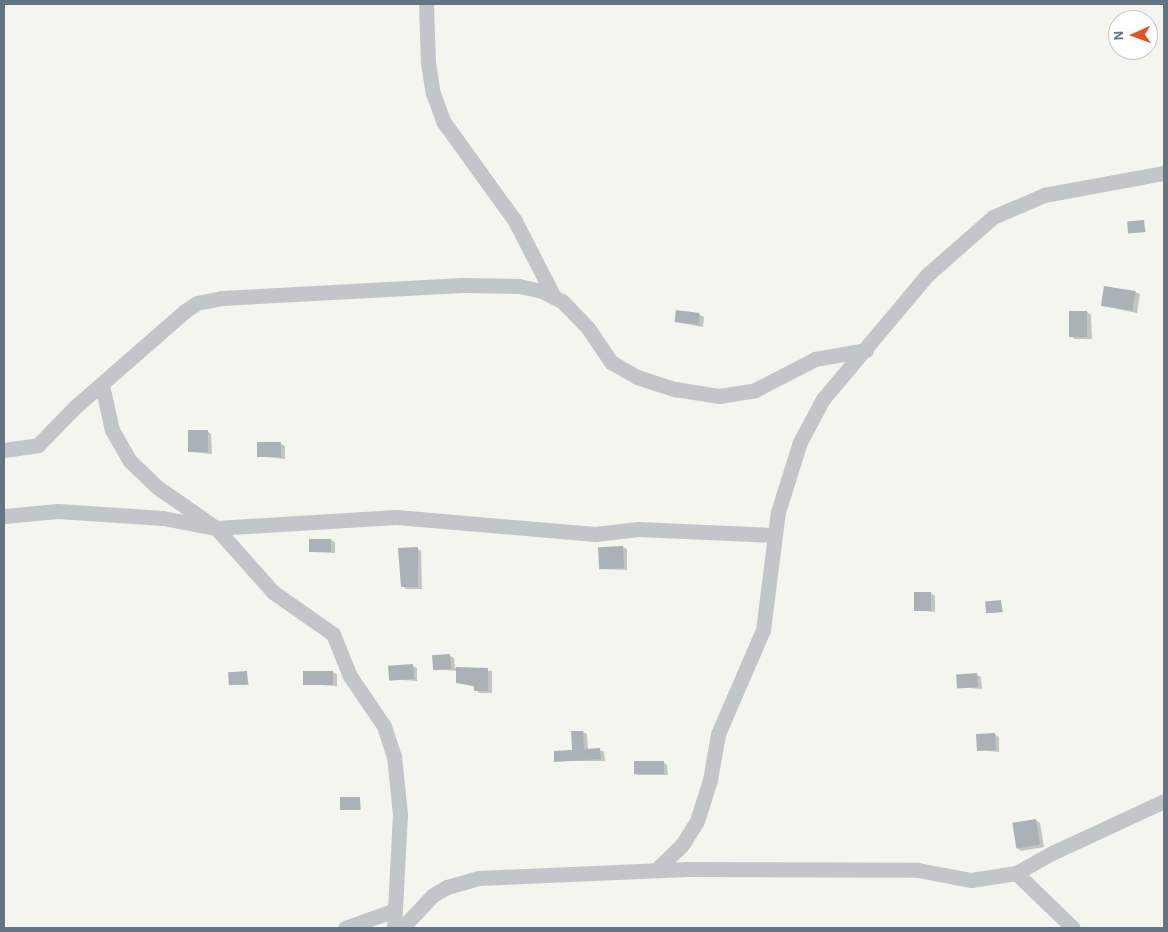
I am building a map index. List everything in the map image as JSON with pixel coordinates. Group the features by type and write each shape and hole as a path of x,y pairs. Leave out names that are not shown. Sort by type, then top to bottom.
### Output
{"street":[{"path":"426,4 428,63 433,92 443,121 515,222 554,297 588,328 611,362 637,378 675,389 719,396 755,390 803,363 866,350"},
{"path":"656,870 682,845 697,821 710,780 718,734 762,630 773,535 778,512 810,419 927,275 993,217 1044,195 1164,173"},
{"path":"4,450 38,446 74,407 102,385 185,311 206,301 462,285 519,286 554,297"},
{"path":"102,385 112,430 130,461 157,487 216,528 273,592 333,634 350,676 384,726 394,756 400,814 394,928"},
{"path":"4,516 58,511 163,518 216,528 396,517 594,534 638,528 773,535"},
{"path":"402,928 433,895 459,882 522,875 656,870 918,870 970,880 1016,873 1052,853 1164,801"},
{"path":"1016,873 1073,928"},
{"path":"345,928 395,910"}],"building":[{"path":"1144,220 1145,232 1128,233 1127,221"},
{"path":"1104,286 1136,291 1132,311 1101,306"},
{"path":"676,310 700,313 698,325 675,322"},
{"path":"1069,311 1087,311 1087,337 1069,337"},
{"path":"188,430 208,430 208,452 188,452"},
{"path":"257,442 281,442 281,457 257,457"},
{"path":"309,539 331,539 331,552 309,552"},
{"path":"623,546 624,568 599,569 598,547"},
{"path":"418,547 418,587 401,587 398,548"},
{"path":"914,592 931,592 931,611 914,611"},
{"path":"1001,600 1002,612 986,613 985,601"},
{"path":"450,654 451,669 433,670 432,655"},
{"path":"413,664 414,679 389,681 388,666"},
{"path":"456,667 488,668 488,691 474,691 474,686 456,683"},
{"path":"247,671 248,684 229,685 228,672"},
{"path":"303,671 333,671 333,685 303,685"},
{"path":"977,673 978,687 957,688 956,674"},
{"path":"571,731 583,731 584,749 600,748 601,759 554,762 554,751 572,750"},
{"path":"995,733 996,750 977,751 976,734"},
{"path":"634,761 664,761 664,774 634,774"},
{"path":"340,797 360,797 360,810 340,810"},
{"path":"1036,819 1040,845 1016,848 1012,823"}]}
